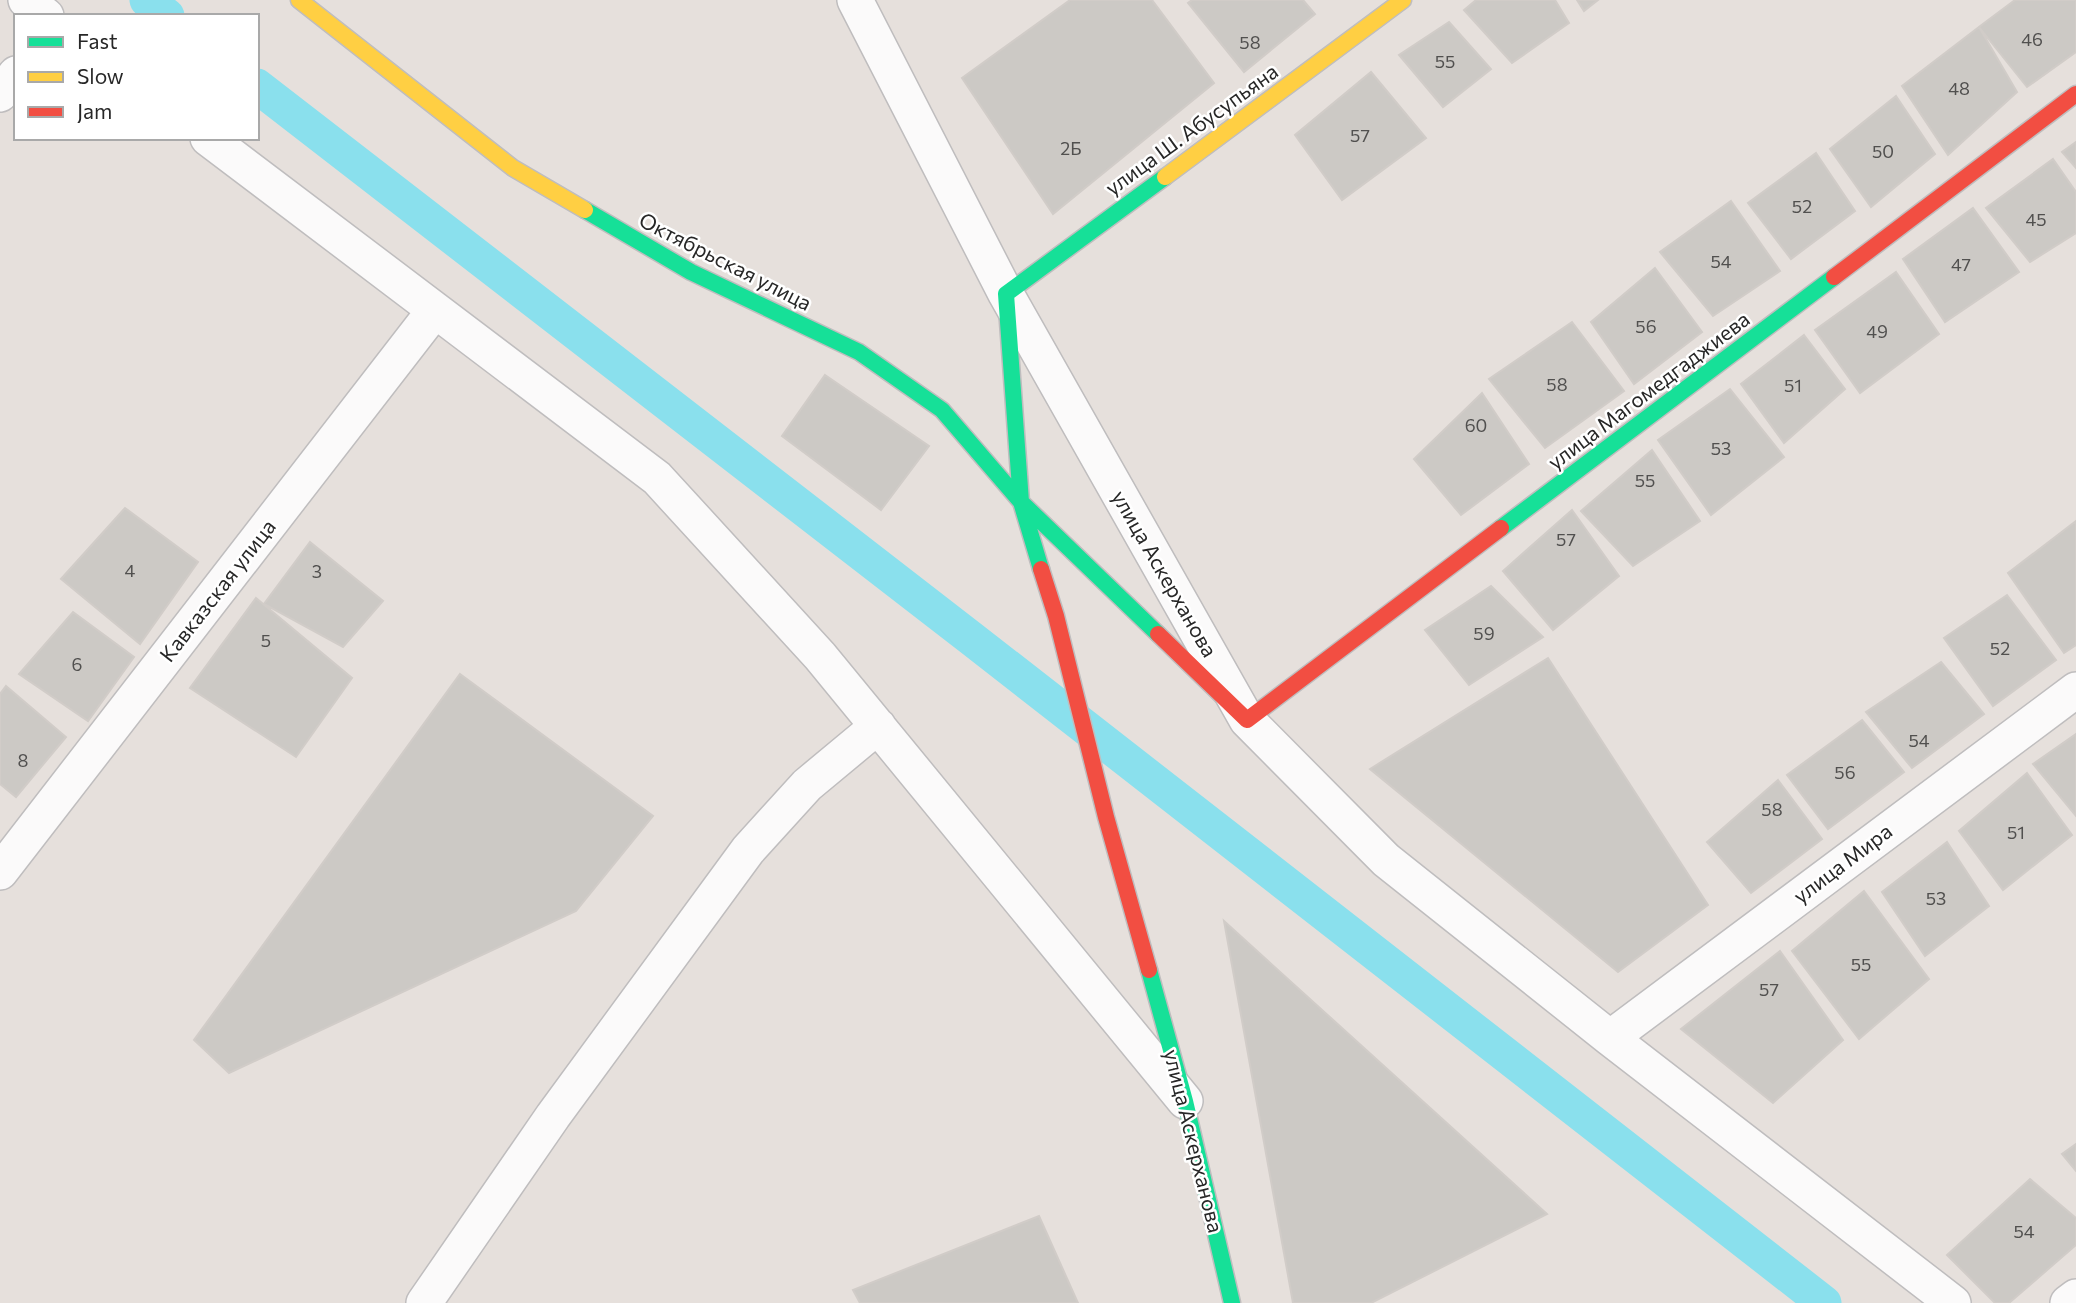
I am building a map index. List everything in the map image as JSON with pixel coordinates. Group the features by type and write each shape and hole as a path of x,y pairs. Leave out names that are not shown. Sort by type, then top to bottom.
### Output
{"street":[{"path":"26,0 44,14"},
{"name":"Октябрьская улица","path":"299,0 513,168 691,272 859,352 942,410 1021,502 1056,616"},
{"name":"улица Аскерханова","path":"855,0 1006,294 1247,720 1385,860 1953,1303"},
{"name":"улица Ш. Абусупьяна","path":"1006,294 1403,0"},
{"path":"0,94 14,76"},
{"name":"улица Магомедгаджиева","path":"1247,720 2076,94"},
{"path":"211,140 657,478 820,656 1185,1101"},
{"path":"1006,294 1021,502 1247,720"},
{"name":"Кавказская улица","path":"0,872 435,310"},
{"name":"улица Аскерханова","path":"1056,616 1105,817 1185,1101 1232,1303"},
{"name":"улица Мира","path":"1611,1038 2076,690"},
{"path":"424,1303 553,1116 748,850 807,785 878,726"},
{"path":"2068,1303 2076,1297"}],"building":[{"path":"1070,0 1152,0 1214,83 1053,214 962,78"},
{"path":"1192,0 1303,0 1315,14 1244,72 1188,3"},
{"path":"1476,0 1555,0 1569,23 1512,63 1464,10"},
{"path":"1577,0 1598,0 1584,11"},
{"path":"2015,0 2076,0 2076,52 2027,87 1979,27"},
{"path":"1449,22 1491,69 1443,107 1399,55"},
{"path":"1979,27 2017,92 1948,155 1902,86"},
{"path":"1371,72 1426,138 1342,200 1295,135"},
{"path":"1896,96 1935,154 1871,207 1830,149"},
{"path":"2076,142 2076,168 2062,152"},
{"path":"1816,153 1855,211 1791,259 1748,203"},
{"path":"2053,159 2076,192 2076,233 2030,262 1986,208"},
{"path":"1731,201 1780,271 1713,316 1660,252"},
{"path":"1973,208 2019,272 1945,322 1903,259"},
{"path":"1655,268 1702,332 1634,384 1591,322"},
{"path":"1896,272 1939,334 1860,393 1815,330"},
{"path":"1572,322 1624,391 1545,448 1489,379"},
{"path":"1804,335 1845,389 1784,443 1741,384"},
{"path":"825,375 929,446 881,510 782,436"},
{"path":"1730,389 1784,457 1711,515 1658,440"},
{"path":"1482,393 1529,464 1461,515 1414,459"},
{"path":"1652,450 1700,521 1633,566 1581,511"},
{"path":"125,508 198,562 140,644 61,579"},
{"path":"1572,510 1619,576 1553,630 1503,571"},
{"path":"2076,521 2076,645 2064,653 2008,573"},
{"path":"310,542 383,601 343,647 264,604"},
{"path":"1491,586 1543,637 1469,685 1425,630"},
{"path":"2007,595 2056,660 1993,706 1944,638"},
{"path":"256,598 352,678 296,757 190,688"},
{"path":"73,612 134,657 88,721 19,674"},
{"path":"1548,658 1708,905 1618,972 1370,769"},
{"path":"1941,662 1984,714 1912,768 1866,712"},
{"path":"460,674 653,816 576,911 229,1073 194,1040"},
{"path":"6,686 66,737 16,797 0,784 0,694"},
{"path":"1862,720 1904,772 1828,829 1787,775"},
{"path":"2076,734 2076,816 2033,764"},
{"path":"2027,773 2072,835 2003,890 1959,831"},
{"path":"1778,780 1822,839 1751,893 1707,842"},
{"path":"1947,842 1989,906 1925,956 1882,892"},
{"path":"1864,891 1929,979 1859,1039 1792,951"},
{"path":"1224,921 1547,1214 1371,1303 1293,1303"},
{"path":"1780,951 1843,1040 1773,1103 1681,1029"},
{"path":"2076,1144 2076,1171 2062,1154"},
{"path":"2030,1179 2076,1218 2076,1245 2009,1303 1995,1303 1947,1255"},
{"path":"1039,1216 1078,1303 860,1303 853,1290"}],"waterway":[{"path":"147,0 164,14"},
{"path":"259,88 1824,1303"}],"traffic: fast":[{"path":"1158,634 1021,502 1006,294 1165,177"},
{"path":"585,210 691,272 859,352 942,410 1021,502 1041,569"},
{"path":"1501,528 1834,277"},
{"path":"1149,970 1185,1101 1232,1303"}],"traffic: slow":[{"path":"299,0 513,168 585,210"},
{"path":"1165,177 1403,0"}],"traffic: jam":[{"path":"1834,277 2076,94"},
{"path":"1158,634 1247,720 1501,528"},
{"path":"1041,569 1056,616 1106,817 1149,970"}]}
